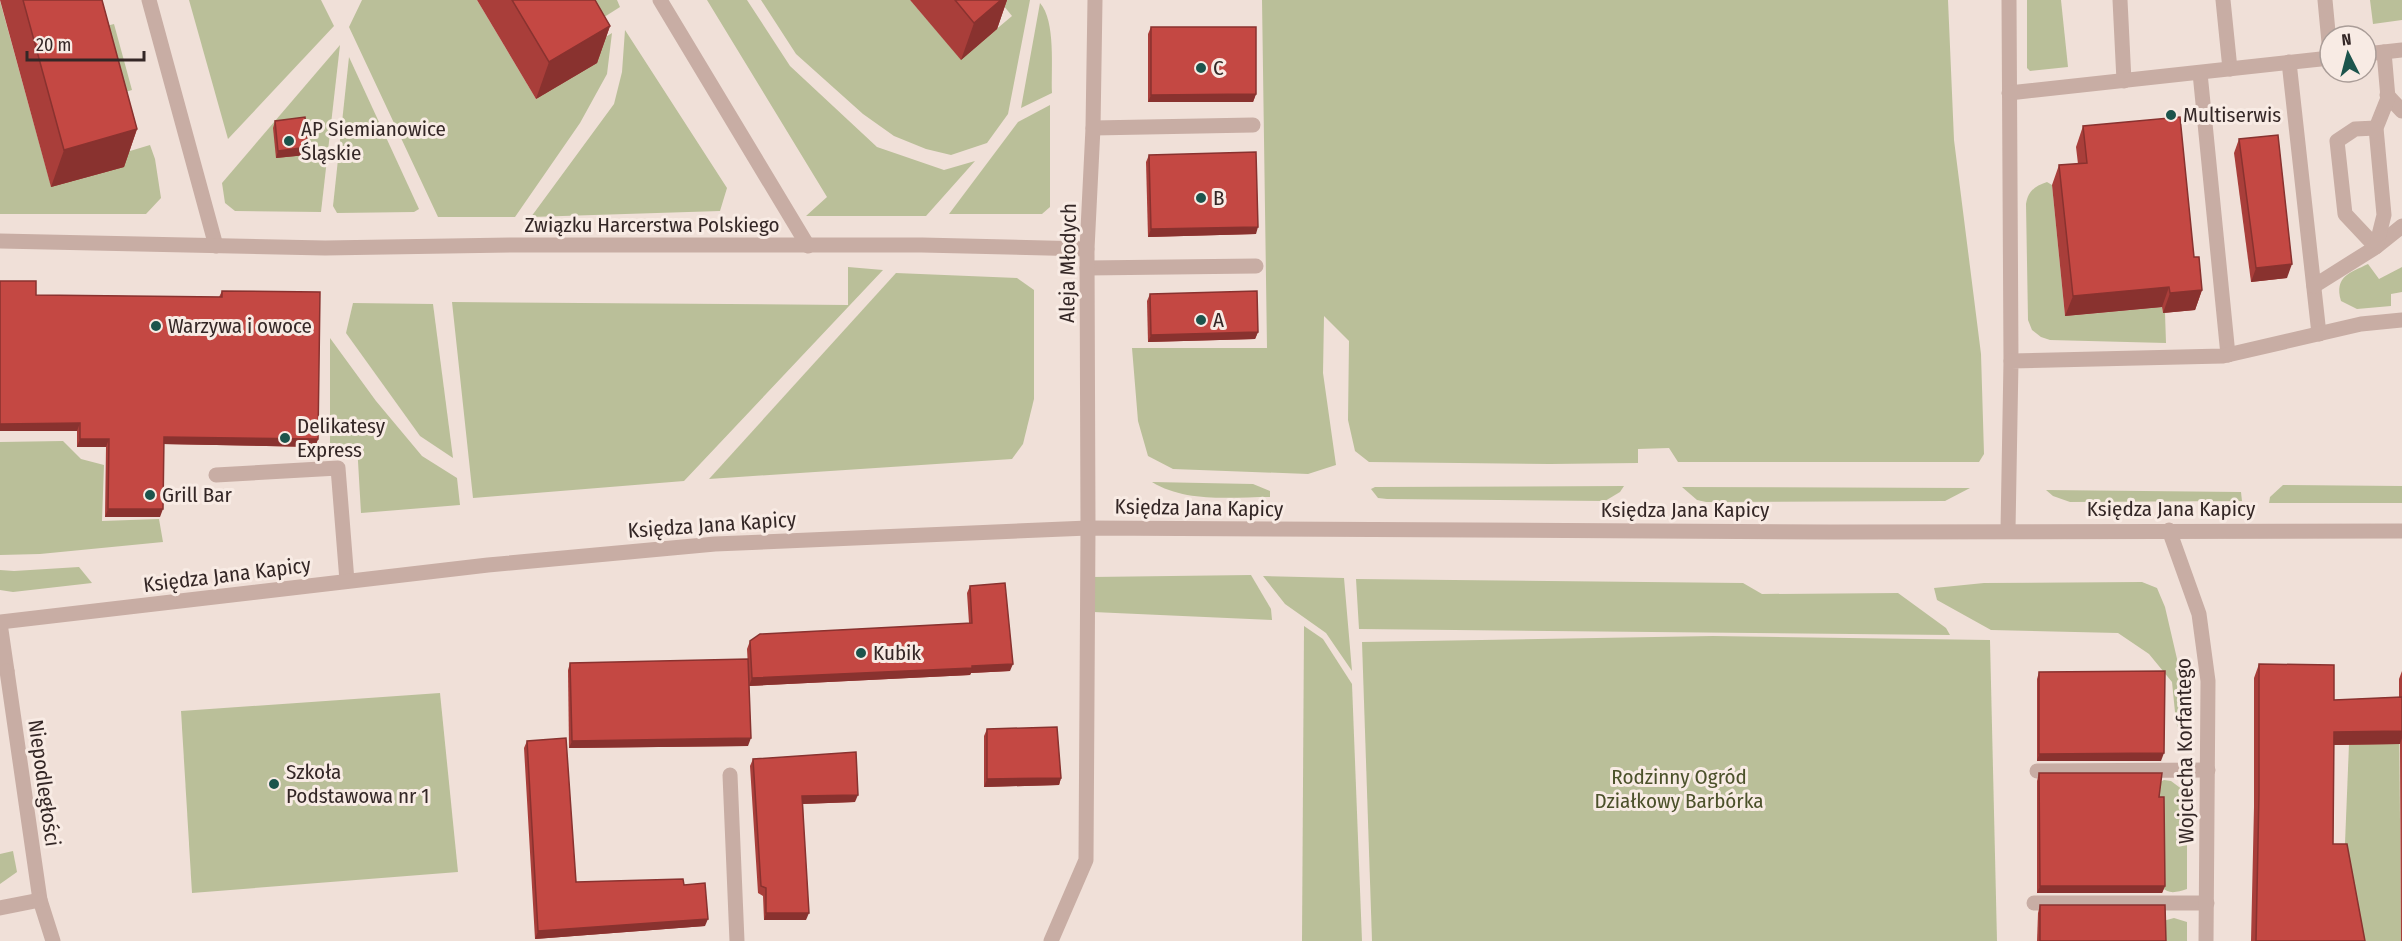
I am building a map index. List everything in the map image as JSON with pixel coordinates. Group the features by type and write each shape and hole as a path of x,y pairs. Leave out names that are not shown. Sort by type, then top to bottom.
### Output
{"street":[{"path":"148,0 216,246"},
{"path":"660,0 808,246"},
{"name":"Aleja Młodych","path":"1051,941 1086,860 1087,249 1093,128 1095,0"},
{"path":"2008,530 2011,361 2009,0"},
{"path":"2120,0 2124,81"},
{"path":"2223,0 2229,69"},
{"path":"2325,0 2327,24"},
{"path":"2378,53 2402,50"},
{"path":"2376,247 2385,215 2376,128 2387,95 2384,52"},
{"path":"2009,93 2318,59"},
{"path":"2289,62 2319,334"},
{"path":"2200,72 2228,355"},
{"path":"2387,95 2402,111"},
{"path":"1093,128 1253,125"},
{"path":"2376,128 2355,129 2337,141 2345,214 2376,247"},
{"path":"2314,286 2376,247 2402,226"},
{"name":"Związku Harcerstwa Polskiego","path":"0,241 216,246 922,245 1087,249"},
{"path":"1087,268 1256,266"},
{"path":"2011,361 2228,355 2361,324 2402,320"},
{"path":"216,475 338,468 347,581"},
{"name":"Księdza Jana Kapicy","path":"0,623 488,565 715,544 1088,528 1818,532 2402,531"},
{"name":"Wojciecha Korfantego","path":"2169,530 2199,614 2208,681 2206,941"},
{"name":"Niepodległości","path":"0,623 40,900 52,941"},
{"path":"2037,771 2208,770"},
{"path":"730,775 737,941"},
{"path":"0,908 40,900"},
{"path":"2034,903 2206,903"}],"green space":[{"path":"189,0 321,0 334,26 228,139"},
{"path":"362,0 477,0 536,99 588,48 612,33 607,74 580,123 515,217 438,217 349,27"},
{"path":"564,0 617,0 620,7 579,33"},
{"path":"707,0 747,0 790,66 877,147 944,170 975,161 926,216 806,216 827,197"},
{"path":"761,0 910,0 961,59 1012,16 999,0 1030,0 1008,114 987,143 951,155 926,149 894,136 863,114 796,54"},
{"path":"1262,0 1948,0 1954,140 1981,354 1984,454 1979,462 1678,462 1669,448 1638,449 1638,463 1369,462 1355,451 1348,420 1349,341 1324,316 1323,373 1336,465 1308,474 1173,469 1148,456 1138,421 1132,348 1267,348"},
{"path":"2027,0 2061,0 2068,67 2030,71 2027,68"},
{"path":"2370,0 2402,0 2402,20 2373,24"},
{"path":"0,1 51,186 123,167 120,154 150,145 155,159 161,198 146,214 0,214"},
{"path":"1040,3 1045,11 1051,33 1052,93 1021,108"},
{"path":"114,24 132,90 105,98 87,31"},
{"path":"625,30 727,188 720,211 531,217 614,104 622,72"},
{"path":"340,45 321,212 235,211 225,203 222,183"},
{"path":"349,57 419,209 414,212 337,213 333,206"},
{"path":"1050,105 1050,207 1042,214 949,214 1018,122"},
{"path":"2047,182 2052,185 2065,316 2162,307 2165,313 2166,343 2050,340 2032,330 2028,320 2026,204 2033,190"},
{"path":"2368,264 2379,279 2402,267 2402,292 2391,294 2391,306 2357,309 2341,301 2340,286 2345,276"},
{"path":"848,267 883,270 684,481 473,498 452,302 848,305"},
{"path":"896,273 1017,278 1034,290 1034,399 1023,444 1012,459 709,479"},
{"path":"353,303 433,304 453,458 420,436 346,333"},
{"path":"330,338 376,401 422,456 457,478 460,505 361,513 357,444 330,446"},
{"path":"63,441 81,459 104,465 102,521 159,519 163,542 40,554 0,555 0,442"},
{"path":"1152,482 1253,484 1270,491 1270,497 1194,496 1165,489"},
{"path":"2283,485 2402,486 2402,503 2269,503 2270,497"},
{"path":"1624,486 1620,492 1605,501 1387,499 1378,498 1371,489 1375,487"},
{"path":"1682,487 1970,488 1945,501 1706,502 1697,500"},
{"path":"2046,490 2241,492 2242,501 2070,502 2053,496"},
{"path":"79,567 92,583 13,592 0,590 0,570"},
{"path":"1251,575 1271,609 1272,620 1093,612 1092,577"},
{"path":"1263,576 1344,578 1352,671 1326,633 1285,604"},
{"path":"1356,579 1743,583 1762,594 1898,593 1946,628 1950,635 1359,629"},
{"path":"2142,582 2157,588 2165,607 2184,689 2184,744 2176,722 2172,682 2149,654 2118,633 1991,630 1937,600 1934,588 1984,583"},
{"path":"1304,626 1323,639 1352,684 1362,941 1302,941"},
{"name":"Rodzinny Ogród Działkowy Barbórka","path":"1713,636 1990,640 1997,941 1372,941 1362,642"},
{"path":"440,693 458,872 192,893 181,711"},
{"path":"2399,703 2401,941 2344,941 2344,868 2349,744"},
{"path":"2164,780 2171,781 2187,793 2187,889 2173,892 2162,887 2157,804 2158,783"},
{"path":"13,851 17,872 0,884 0,854"},
{"path":"2174,918 2187,922 2187,941 2164,941 2163,921"}],"building":[{"path":"23,0 102,0 137,129 64,150"},
{"path":"512,0 595,0 610,26 549,62"},
{"path":"955,0 1001,0 974,23"},
{"name":"C","path":"1151,27 1256,27 1256,94 1151,95"},
{"name":"AP Siemianowice Śląskie","path":"305,117 308,147 278,151 275,121"},
{"path":"2180,117 2194,257 2199,257 2202,290 2170,293 2169,287 2073,296 2059,165 2087,163 2083,126"},
{"path":"2278,135 2292,264 2256,268 2239,139"},
{"name":"B","path":"1256,152 1258,227 1151,229 1149,155"},
{"path":"0,281 36,281 36,295 222,297 222,291 320,292 318,439 164,437 163,509 108,509 109,439 80,439 80,423 0,424"},
{"name":"A","path":"1257,291 1258,332 1151,335 1150,294"},
{"path":"1005,583 1013,664 752,678 750,641 760,634 972,623 970,586"},
{"path":"748,659 751,738 572,741 570,663"},
{"path":"2259,664 2334,665 2334,700 2402,697 2402,731 2334,732 2333,844 2347,844 2365,941 2256,941"},
{"path":"2165,671 2164,753 2039,754 2039,672"},
{"path":"1057,727 1061,778 987,779 987,729"},
{"path":"566,738 576,882 683,879 684,885 705,883 708,919 538,931 527,741"},
{"path":"856,752 858,795 802,796 809,913 766,913 766,888 761,886 753,759"},
{"path":"2039,773 2162,773 2159,797 2164,797 2165,886 2040,886"},
{"path":"2040,905 2165,905 2166,941 2040,941"}],"place":[{"name":"C","path":"1201,68"},
{"name":"Multiserwis","path":"2171,115"},
{"name":"AP Siemianowice Śląskie","path":"289,141"},
{"name":"B","path":"1201,198"},
{"name":"A","path":"1201,320"},
{"name":"Warzywa i owoce","path":"156,326"},
{"name":"Delikatesy Express","path":"285,438"},
{"name":"Grill Bar","path":"150,495"},
{"name":"Kubik","path":"861,653"},
{"name":"Szkoła Podstawowa nr 1","path":"274,784"}]}
